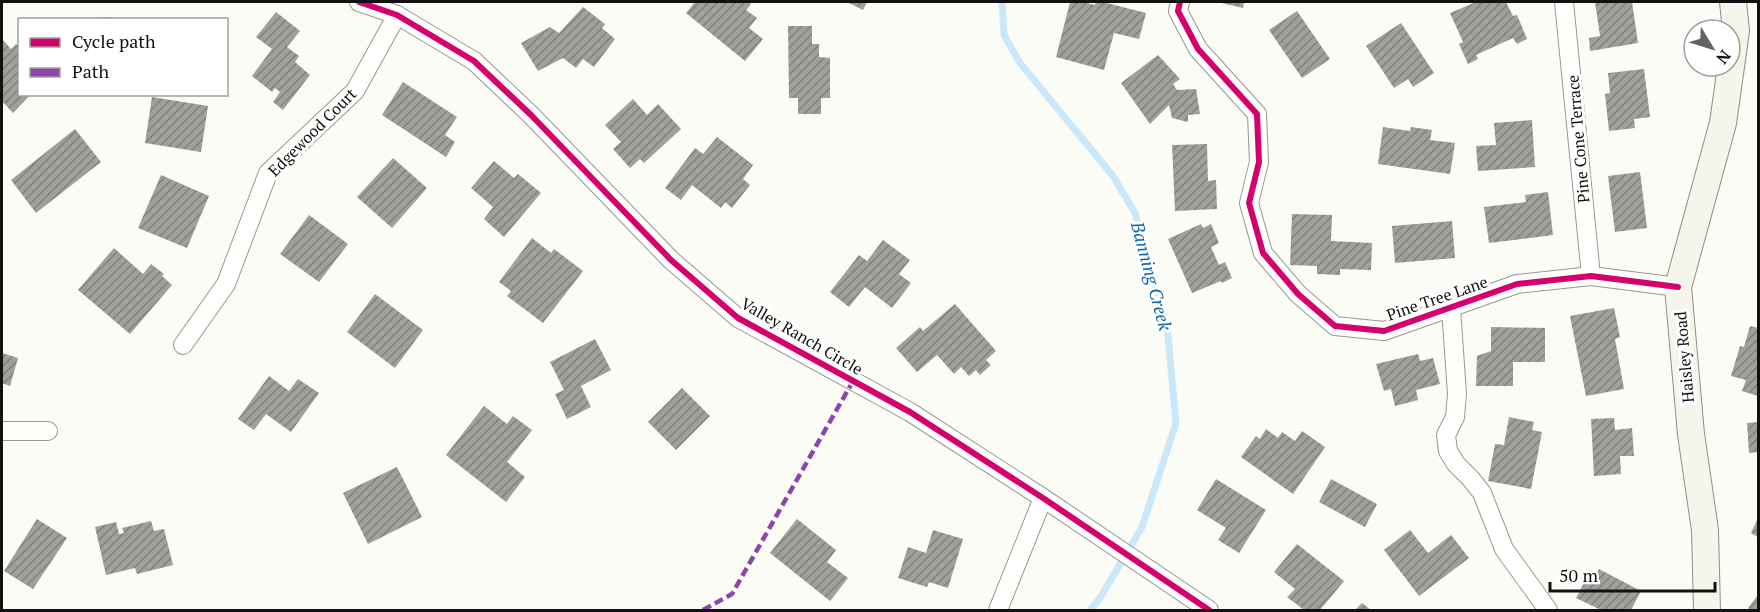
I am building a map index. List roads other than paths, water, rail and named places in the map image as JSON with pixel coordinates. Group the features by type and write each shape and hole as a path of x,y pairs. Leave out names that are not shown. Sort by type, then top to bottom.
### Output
{"street":[{"name":"Valley Ranch Circle","path":"359,2 397,15 474,62 531,115 671,260 738,318 910,412 1209,610"},
{"name":"Pine Tree Lane","path":"1180,2 1178,11 1198,49 1257,114 1259,162 1249,202 1263,253 1298,294 1335,326 1384,331 1517,284 1591,276 1678,287"},
{"name":"Pine Cone Terrace","path":"1564,2 1591,276"},
{"name":"Haisley Road","path":"1707,610 1705,530 1691,434 1678,287 1723,123 1736,31 1733,2"},
{"name":"Edgewood Court","path":"183,345 226,284 268,172 355,91 397,15"},
{"path":"1451,308 1456,394 1455,417 1446,435 1448,451 1456,464 1482,492 1504,549 1548,610"},
{"path":"2,431 48,431"},
{"path":"998,610 1043,498"}],"waterway":[{"name":"Banning Creek","path":"1002,2 1004,35 1020,63 1113,176 1135,213 1167,325 1176,423 1142,527 1100,598 1090,610"}]}
